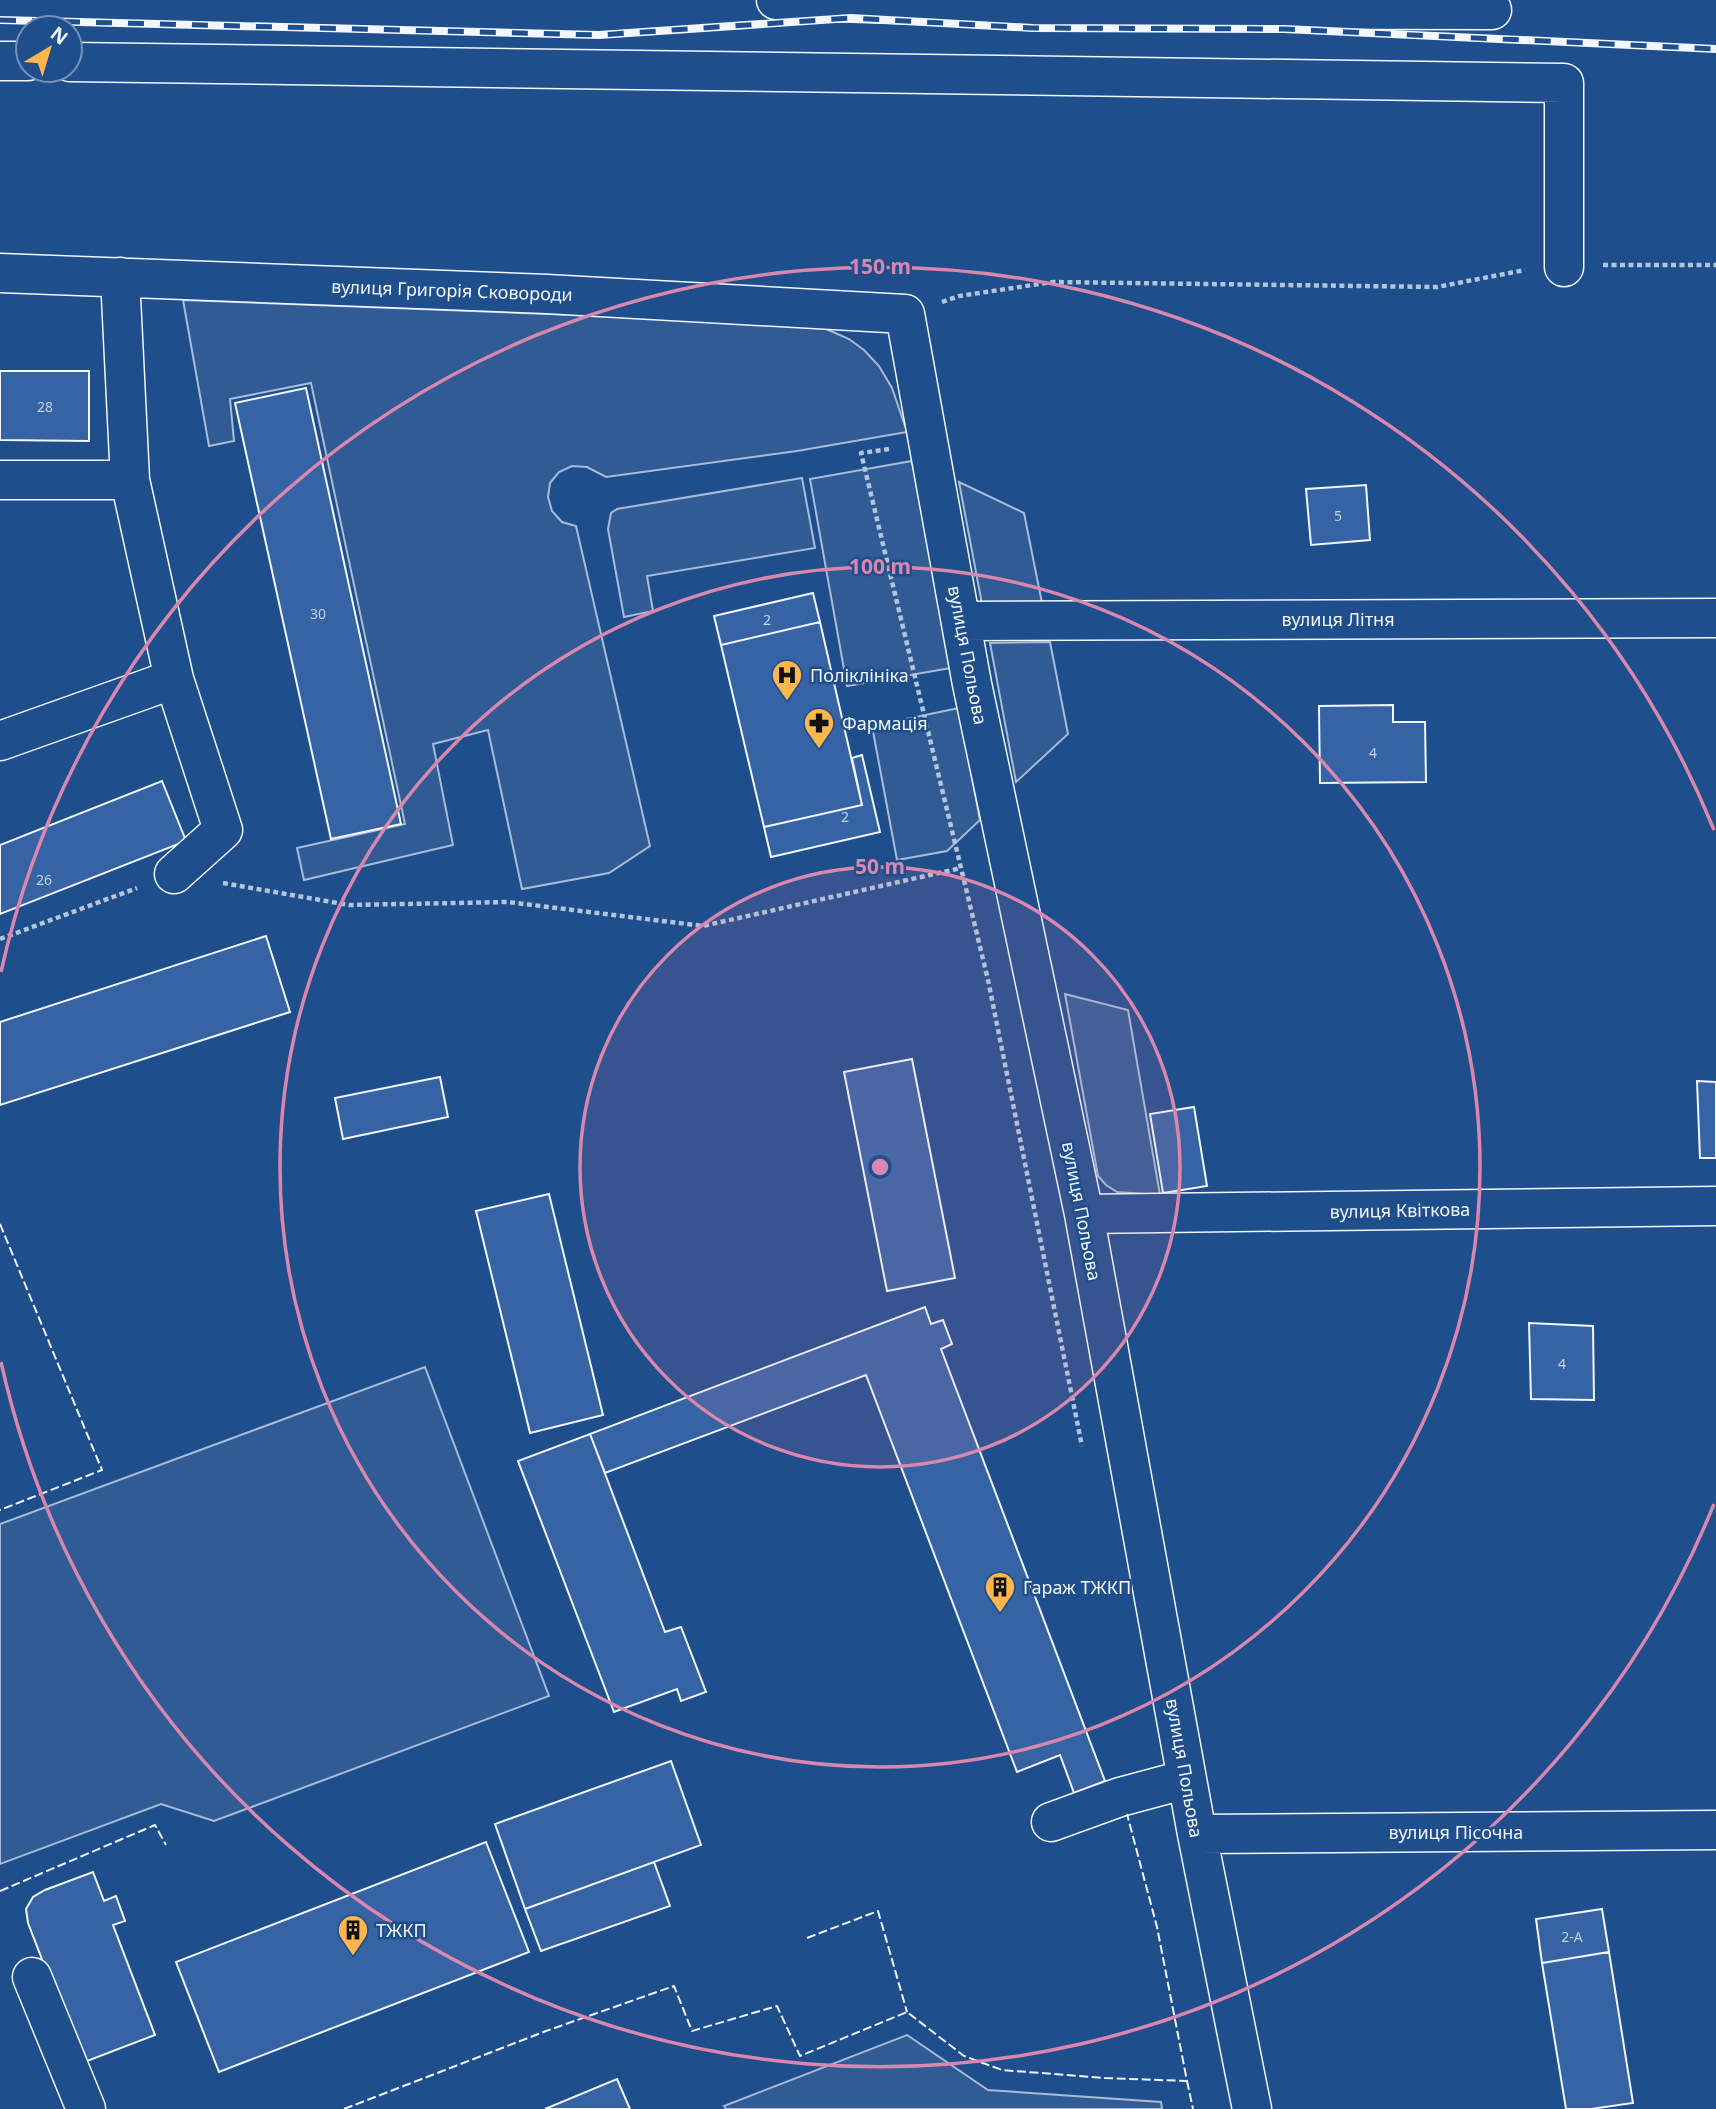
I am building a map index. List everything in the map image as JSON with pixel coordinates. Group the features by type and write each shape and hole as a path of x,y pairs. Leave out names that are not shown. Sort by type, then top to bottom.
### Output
{"street":[{"path":"776,0 1047,9 1492,10"},
{"path":"84,62 1564,83 1564,267"},
{"name":"вулиця Григорія Сковороди","path":"0,273 533,293 905,314"},
{"path":"120,277 130,480 174,679 223,830 174,874"},
{"name":"вулиця Польова","path":"905,314 972,684 1084,1214 1186,1779 1252,2109"},
{"path":"0,480 130,480"},
{"name":"вулиця Літня","path":"961,621 1716,618"},
{"path":"0,741 174,679"},
{"name":"вулиця Квіткова","path":"1084,1214 1716,1206"},
{"path":"1051,1822 1120,1797 1186,1779"},
{"name":"вулиця Пісочна","path":"1197,1834 1716,1830"},
{"path":"32,1977 86,2109"}],"path":[{"path":"905,314 959,296 1053,282 1437,287 1513,271 1564,267 1716,265"},
{"path":"898,447 861,453 988,980 1083,1446"},
{"path":"0,939 174,874 349,905 508,902 703,926 961,869"}],"shaded area":[{"path":"183,300 782,323 824,328 849,339 879,366 892,388 907,432 797,451 606,477 587,467 572,466 559,472 550,483 548,497 552,511 562,522 576,526 650,846 609,873 522,889 488,730 433,744 453,845 304,880 297,848 405,824 311,383 230,399 234,441 209,446"},
{"path":"912,461 951,668 847,686 810,479"},
{"path":"802,478 815,548 647,576 653,611 624,617 608,529 611,513 617,509"},
{"path":"959,482 1024,513 1042,603 982,604"},
{"path":"1050,642 1068,734 1016,782 990,643"},
{"path":"959,708 980,820 947,851 897,860 872,726"},
{"path":"1065,994 1128,1010 1160,1195 1117,1192 1098,1176"},
{"path":"425,1367 549,1696 214,1821 161,1804 0,1864 0,1524"},
{"path":"907,2035 988,2090 1161,2102 1162,2109 726,2109 724,2106"}],"building":[{"path":"0,371 89,371 89,441 0,440"},
{"path":"306,388 401,824 331,839 235,403"},
{"path":"1366,485 1370,540 1311,545 1306,489"},
{"path":"813,593 820,622 721,645 714,616"},
{"name":"Поліклініка","path":"820,622 862,805 764,827 721,645"},
{"path":"1393,705 1393,722 1425,722 1426,782 1320,783 1319,706"},
{"path":"862,755 880,832 771,857 764,827 862,805 852,758"},
{"path":"162,781 186,841 0,914 0,845"},
{"path":"266,936 290,1012 0,1105 0,1022"},
{"path":"912,1059 955,1278 887,1291 844,1072"},
{"path":"440,1077 448,1117 343,1139 335,1098"},
{"path":"1697,1081 1716,1082 1716,1158 1700,1158"},
{"path":"1194,1107 1207,1186 1163,1193 1150,1114"},
{"path":"549,1194 603,1415 530,1433 476,1211"},
{"name":"Гараж ТЖКП","path":"925,1307 931,1324 943,1320 952,1344 941,1349 1105,1781 1074,1793 1060,1755 1017,1772 866,1375 605,1473 590,1434"},
{"path":"1529,1323 1593,1326 1594,1400 1531,1399"},
{"path":"590,1434 665,1632 681,1627 706,1692 681,1701 677,1689 614,1712 518,1461"},
{"path":"671,1761 701,1845 525,1909 495,1824"},
{"name":"ТЖКП","path":"486,1842 529,1952 219,2072 176,1962"},
{"path":"654,1862 670,1906 541,1951 525,1909"},
{"path":"93,1872 104,1901 116,1896 125,1921 113,1925 155,2035 82,2063 28,1923 26,1909 33,1897 45,1890"},
{"path":"1602,1909 1609,1952 1542,1963 1536,1919"},
{"path":"1609,1952 1633,2103 1591,2109 1566,2109 1542,1963"},
{"path":"617,2079 630,2109 545,2109"}],"railway":[{"path":"0,20 599,35 851,18 1033,28 1284,29 1716,49"}],"fence":[{"path":"0,1224 102,1470 0,1510"},
{"path":"344,2109 546,2031 674,1986 692,2031 777,2006 800,2056 907,2012 964,2056 1002,2070 1187,2081 1157,1927 1127,1814"},
{"path":"0,1891 155,1825 166,1845"},
{"path":"807,1938 878,1911 907,2012"},
{"path":"1187,2081 1193,2109"}],"place":[{"name":"Поліклініка","path":"787,702"},
{"name":"Фармація","path":"819,750"},
{"name":"Гараж ТЖКП","path":"1000,1614"},
{"name":"ТЖКП","path":"353,1957"}]}
